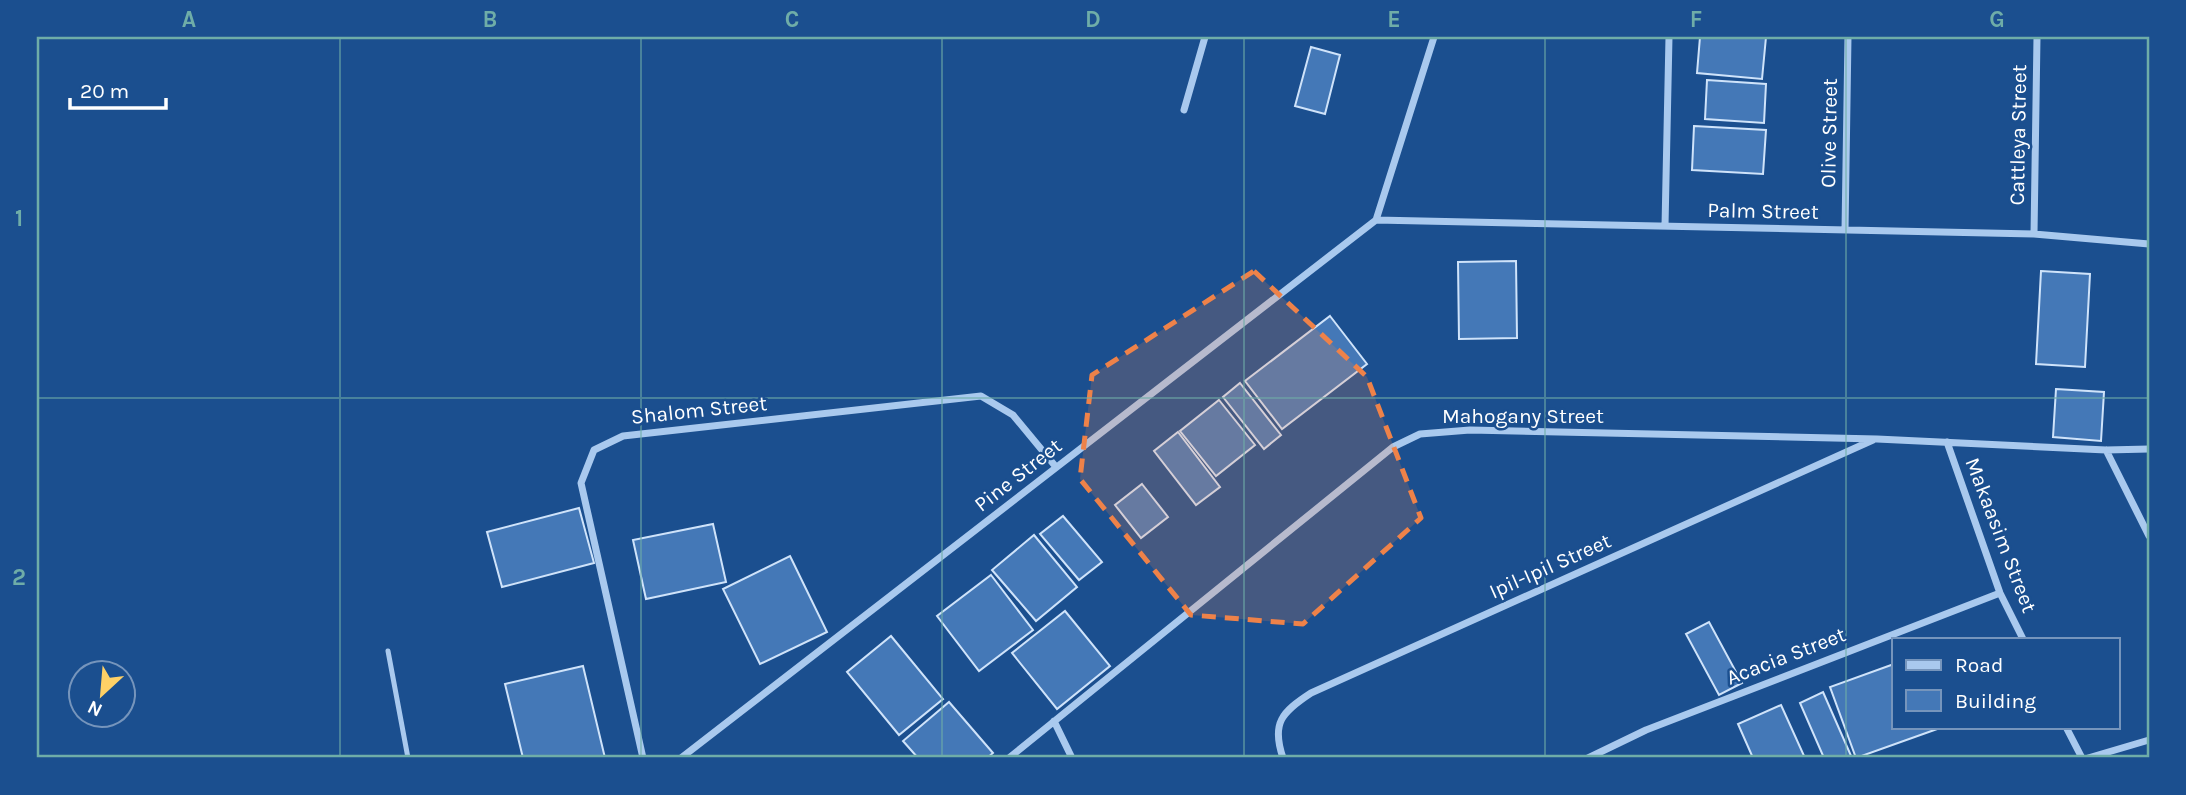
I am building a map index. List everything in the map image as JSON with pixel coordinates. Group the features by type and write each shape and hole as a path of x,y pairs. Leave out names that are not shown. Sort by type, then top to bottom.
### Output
{"street":[{"path":"1184,110 1205,37"},
{"path":"1376,220 1434,37"},
{"path":"1665,226 1669,37"},
{"name":"Olive Street","path":"1845,230 1848,37"},
{"name":"Cattleya Street","path":"2034,234 2037,37"},
{"name":"Palm Street","path":"1376,220 2034,234 2149,244"},
{"name":"Pine Street","path":"681,758 1376,220"},
{"name":"Shalom Street","path":"643,758 581,483 594,450 623,436 981,396 1013,415 1056,467"},
{"name":"Mahogany Street","path":"1009,758 1394,447 1420,434 1470,430 1877,439 2106,450 2149,449"},
{"name":"Ipil-Ipil Street","path":"1283,758 1278,732 1281,718 1291,706 1311,692 1877,439"},
{"name":"Makaasim Street","path":"1947,442 2000,593 2022,638"},
{"path":"2106,450 2149,536"},
{"name":"Acacia Street","path":"1588,758 1646,730 2000,593"},
{"path":"1054,721 1072,758"},
{"path":"2067,728 2082,758"},
{"path":"2088,758 2149,740"}],"lane":[{"path":"388,651 408,758"}],"highlighted area":[{"path":"1254,271 1367,377 1421,518 1303,624 1191,615 1080,479 1092,375"}],"building":[{"path":"1700,37 1766,37 1762,79 1697,73"},
{"path":"1311,47 1340,55 1325,114 1295,106"},
{"path":"1707,80 1766,84 1764,123 1705,119"},
{"path":"1694,126 1766,130 1763,174 1692,170"},
{"path":"1516,261 1517,338 1459,339 1458,262"},
{"path":"2041,271 2090,274 2085,367 2036,364"},
{"path":"1330,316 1367,364 1282,429 1245,381"},
{"path":"1240,383 1281,435 1264,449 1223,397"},
{"path":"2056,389 2104,392 2101,441 2053,437"},
{"path":"1219,400 1255,445 1216,476 1180,431"},
{"path":"1178,432 1220,487 1196,505 1154,451"},
{"path":"1142,484 1168,517 1141,538 1115,505"},
{"path":"579,508 594,563 502,587 487,532"},
{"path":"1063,516 1102,562 1079,580 1040,534"},
{"path":"713,524 726,582 646,599 633,540"},
{"path":"1034,535 1077,587 1036,621 992,570"},
{"path":"790,556 827,632 760,664 723,589"},
{"path":"991,575 1033,630 979,671 937,616"},
{"path":"1065,611 1110,666 1057,709 1012,653"},
{"path":"1709,622 1742,683 1719,695 1686,634"},
{"path":"891,636 943,699 899,735 847,672"},
{"path":"1892,665 1892,728 1940,728 1856,758 1830,687"},
{"path":"583,666 605,758 523,758 505,684"},
{"path":"1823,692 1852,758 1824,758 1800,703"},
{"path":"949,702 993,753 987,758 918,758 903,741"},
{"path":"1781,705 1805,758 1753,758 1738,724"}]}
